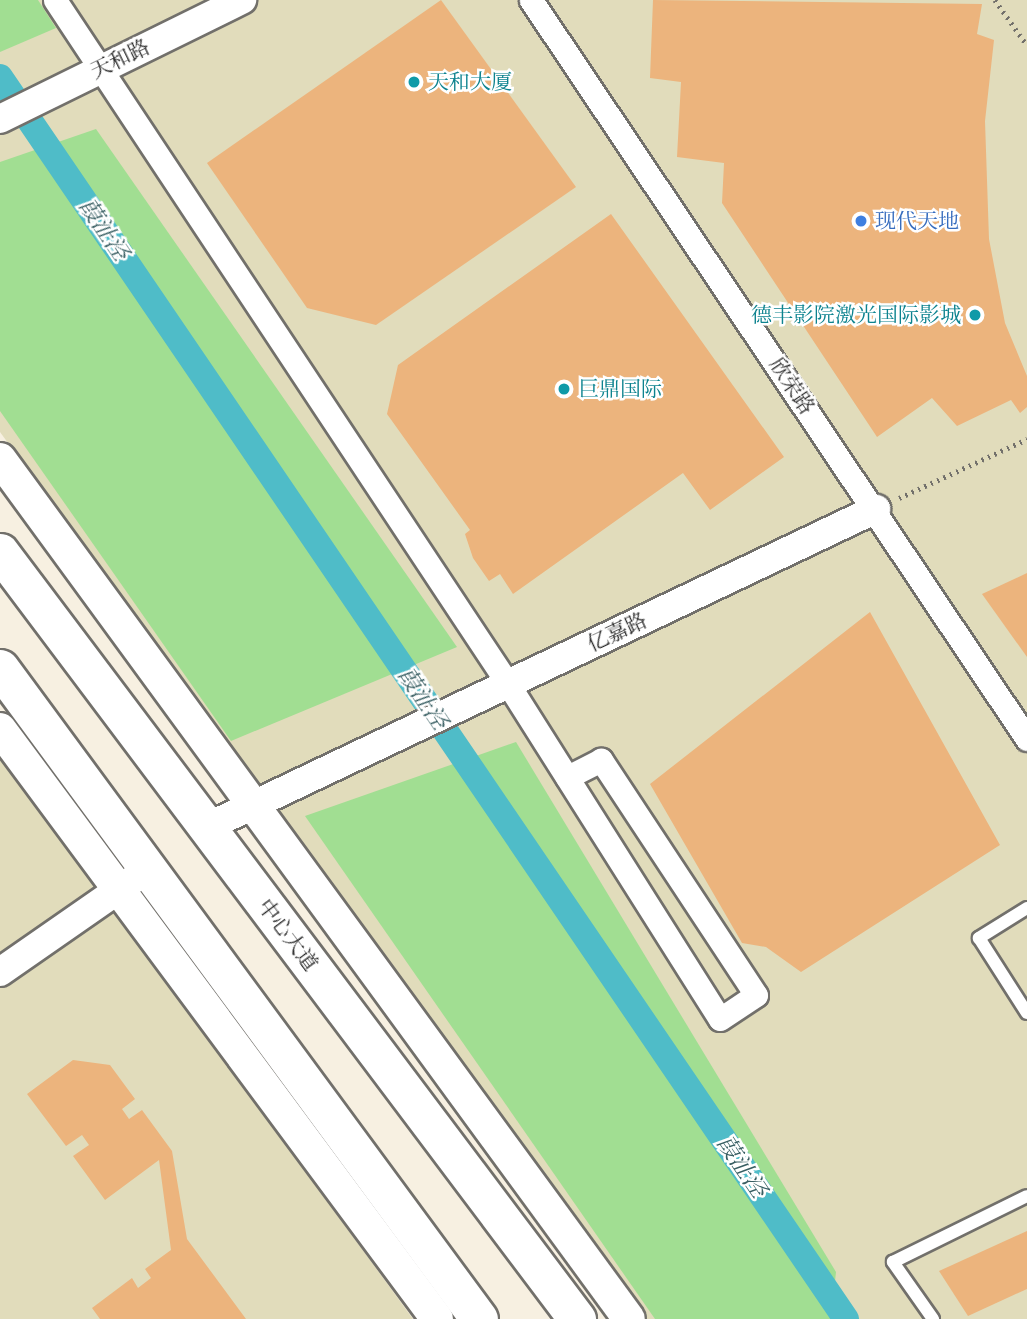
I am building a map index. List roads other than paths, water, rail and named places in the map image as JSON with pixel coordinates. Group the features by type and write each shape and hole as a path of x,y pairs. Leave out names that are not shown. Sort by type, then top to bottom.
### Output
{"main road":[{"path":"0,459 257,804 629,1319"},
{"name":"中心大道","path":"0,552 577,1319"},
{"path":"0,668 134,880 437,1319"},
{"path":"0,729 134,880 479,1319"}],"street":[{"path":"55,0 508,684 567,777 720,1018 756,995 601,760 567,777"},
{"name":"天和路","path":"0,119 242,0"},
{"name":"欣荣路","path":"531,0 876,509 1027,739"},
{"name":"亿嘉路","path":"207,827 876,509"},
{"path":"0,972 134,880"}],"lane":[{"path":"1027,908 979,938 1027,1013"},
{"path":"933,1319 893,1262 1027,1196"}],"waterway":[{"name":"葭沚泾","path":"0,77 846,1319"}],"place":[{"name":"天和大厦","path":"414,82"},
{"name":"现代天地","path":"861,221"},
{"name":"德丰影院激光国际影城","path":"975,315"},
{"name":"巨鼎国际","path":"564,389"}]}
